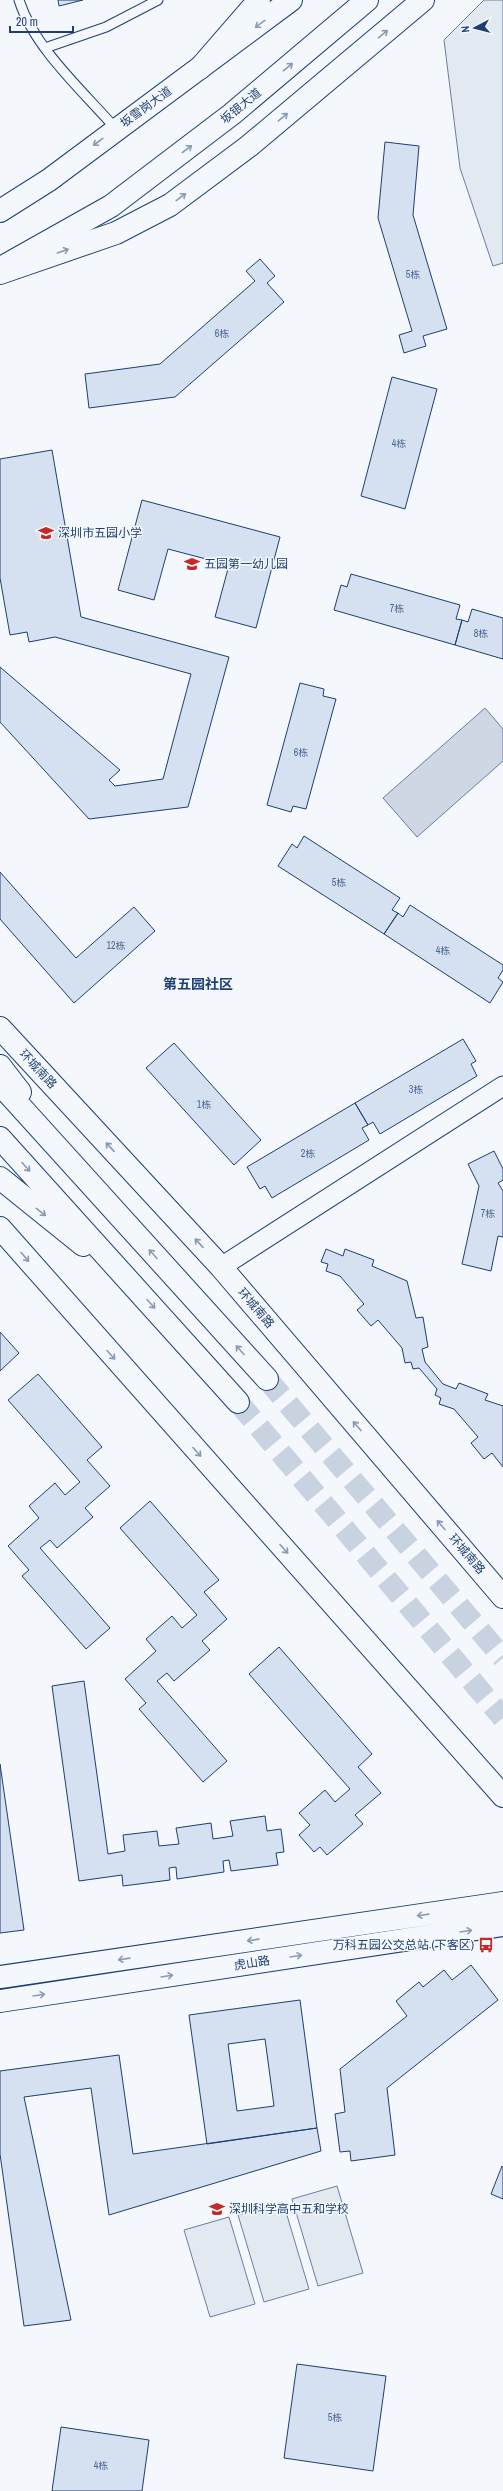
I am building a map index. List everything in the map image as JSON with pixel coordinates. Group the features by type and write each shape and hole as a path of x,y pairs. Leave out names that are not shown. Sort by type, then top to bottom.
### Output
{"main road":[{"path":"200,68 259,0"},
{"name":"坂雪岗大道","path":"0,211 49,180 291,0"},
{"name":"坂银大道","path":"0,268 111,206 232,114 367,0"},
{"path":"0,274 116,233 170,205 249,146 422,0"},
{"name":"环城南路","path":"0,1028 221,1267 503,1597"},
{"path":"0,1066 93,1187"},
{"path":"0,1084 267,1379"},
{"path":"0,1138 238,1402"},
{"path":"0,1178 135,1286"},
{"path":"0,1228 503,1796"},
{"name":"虎山路","path":"0,1977 503,1903"},
{"name":"虎山路","path":"0,2001 503,1925"}],"street":[{"path":"221,1267 503,1086"}],"lane":[{"path":"19,0 32,29 45,48 116,129"},
{"path":"45,48 106,27 158,0"}],"shaded area":[{"path":"484,0 503,0 503,263 493,266 460,168 444,40"},
{"path":"485,708 503,729 503,761 417,837 383,798"},
{"path":"337,2186 363,2273 318,2286 292,2199"},
{"path":"283,2202 309,2289 264,2302 238,2215"},
{"path":"229,2217 255,2304 210,2317 184,2230"}],"building":[{"path":"58,0 83,0 59,6"},
{"path":"385,142 419,146 413,215 447,329 423,336 426,346 404,353 399,335 412,331 378,218"},
{"path":"260,259 275,276 267,283 284,302 175,397 89,408 85,374 160,364 255,281 246,271"},
{"path":"392,377 437,389 405,509 361,496"},
{"path":"52,450 81,617 229,657 188,807 89,819 0,722 0,667 120,770 109,780 115,786 163,779 191,674 55,637 29,642 27,632 10,635 0,578 0,459"},
{"path":"142,500 280,537 256,628 215,617 229,565 168,549 154,600 118,590"},
{"path":"351,574 460,605 456,619 462,620 455,645 334,610 341,585 347,587"},
{"path":"472,609 503,618 503,659 455,645 462,620 468,622"},
{"path":"300,683 324,689 323,696 336,699 306,809 293,806 291,812 267,805"},
{"path":"304,836 400,898 392,910 398,913 384,934 278,866 292,844 297,848"},
{"path":"0,872 76,958 134,907 155,931 74,1003 0,919"},
{"path":"410,905 503,965 503,970 498,978 503,982 490,1003 384,934 398,913 403,917"},
{"path":"463,1039 476,1061 471,1064 477,1076 380,1134 373,1122 368,1125 355,1103"},
{"path":"174,1043 261,1140 234,1165 146,1068"},
{"path":"355,1103 368,1125 362,1128 369,1140 272,1198 265,1186 260,1189 247,1167"},
{"path":"494,1151 503,1169 503,1180 498,1183 503,1191 503,1237 498,1236 491,1271 462,1264 479,1186 468,1164"},
{"path":"326,1249 343,1256 345,1249 374,1260 372,1266 407,1281 416,1318 423,1317 428,1347 422,1349 425,1362 443,1384 456,1389 459,1383 488,1394 485,1400 503,1406 503,1467 492,1453 484,1459 471,1443 478,1437 454,1409 439,1404 441,1398 435,1395 437,1389 419,1368 413,1369 411,1362 405,1363 402,1348 378,1320 371,1326 357,1310 364,1304 340,1276 326,1271 328,1264 321,1262"},
{"path":"0,1332 19,1353 0,1371"},
{"path":"38,1374 102,1447 87,1460 110,1486 85,1508 93,1517 57,1548 50,1540 40,1548 110,1628 86,1649 22,1576 29,1570 8,1546 39,1518 29,1506 55,1483 65,1495 80,1482 8,1400"},
{"path":"150,1501 219,1580 204,1592 227,1619 202,1641 210,1650 174,1681 167,1673 157,1681 227,1761 203,1782 139,1709 146,1703 125,1679 156,1651 146,1639 172,1616 182,1628 197,1615 120,1528"},
{"path":"279,1647 372,1754 358,1767 381,1793 355,1815 363,1824 327,1855 320,1847 314,1852 299,1835 310,1825 299,1813 325,1790 335,1802 350,1789 249,1674"},
{"path":"84,1681 108,1854 125,1851 123,1835 157,1831 159,1846 179,1844 176,1828 211,1823 213,1839 233,1836 230,1821 265,1816 267,1831 281,1829 284,1852 276,1853 278,1865 231,1871 229,1860 223,1861 224,1872 177,1879 176,1867 169,1868 170,1880 123,1886 122,1875 79,1881 52,1686"},
{"path":"0,1764 24,1930 0,1933"},
{"path":"471,1965 498,2000 387,2088 395,2155 351,2161 350,2151 340,2152 335,2114 345,2112 340,2069 407,2016 396,2001 419,1982 423,1987 444,1970 452,1980"},
{"path":"300,2000 317,2128 207,2144 189,2015","holes":["265,2039 274,2106 237,2111 228,2044"]},
{"path":"119,2055 133,2154 317,2128 321,2151 109,2215 91,2088 24,2097 71,2320 24,2326 0,2154 0,2071"},
{"path":"502,2166 503,2167 503,2199 491,2194"},
{"path":"297,2364 386,2376 373,2471 284,2458"},
{"path":"61,2427 149,2440 142,2491 52,2491"}],"tunnel":[{"path":"267,1379 503,1658"},
{"path":"238,1402 503,1718"}],"place":[{"name":"深圳市五园小学","path":"46,533"},
{"name":"五园第一幼儿园","path":"192,564"},
{"name":"万科五园公交总站 (下客区)","path":"486,1945"},
{"name":"深圳科学高中五和学校","path":"217,2209"}],"district":[{"name":"第五园社区","path":"198,984"}]}
